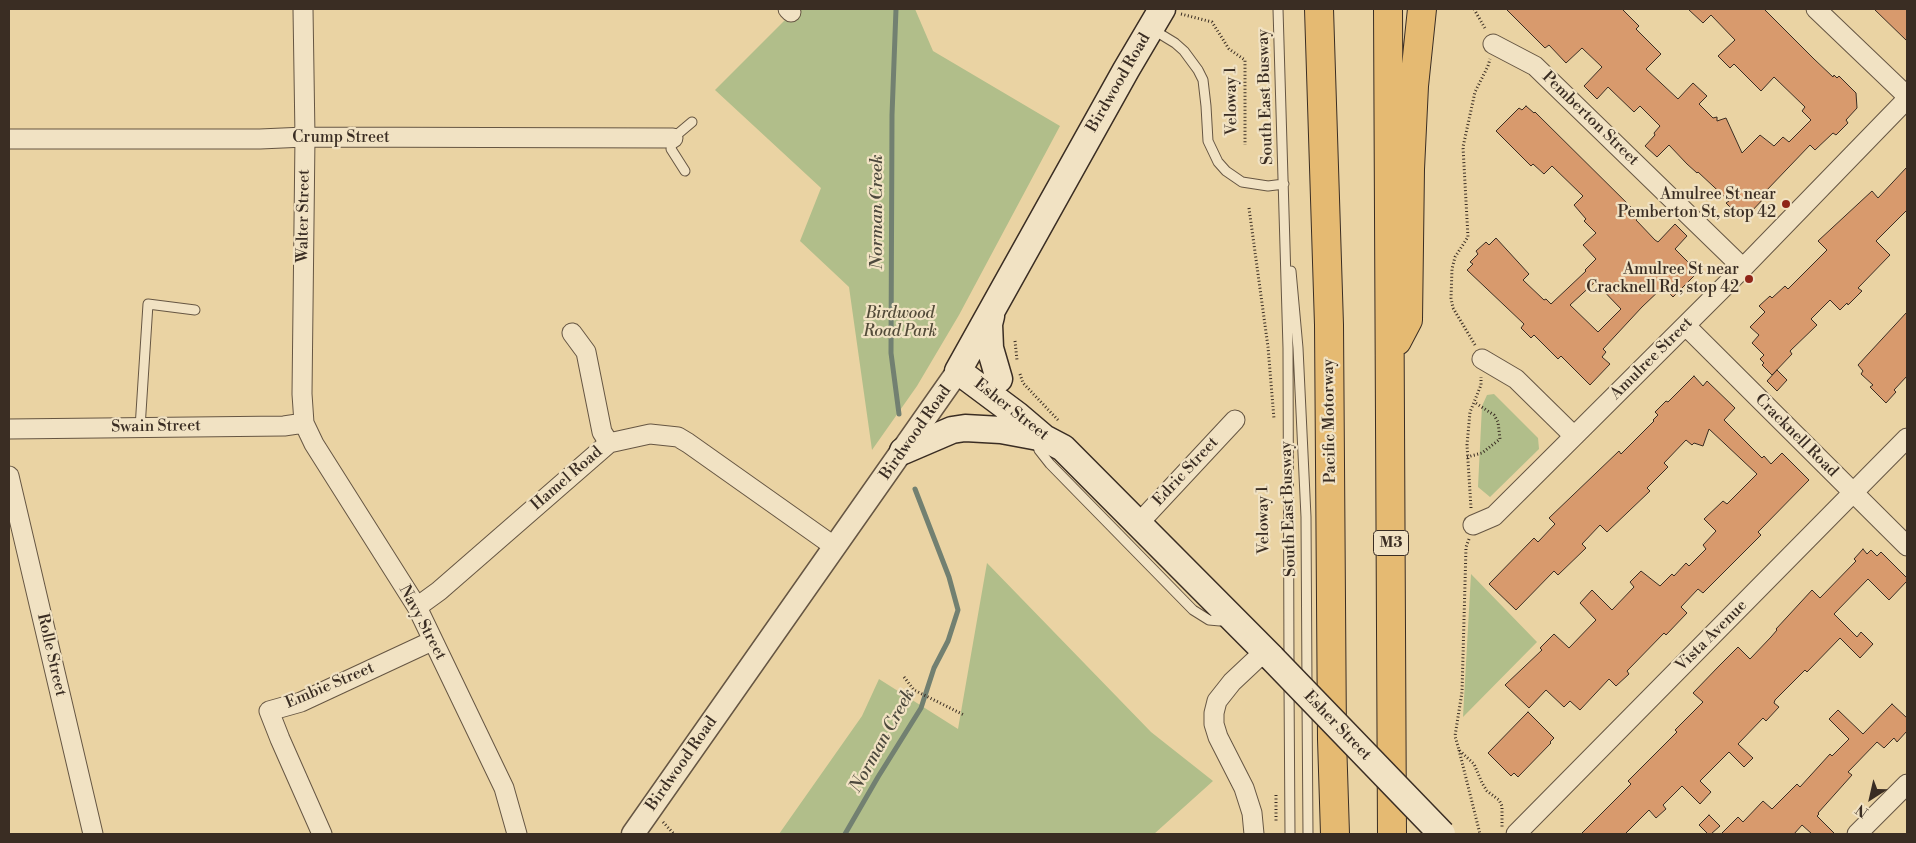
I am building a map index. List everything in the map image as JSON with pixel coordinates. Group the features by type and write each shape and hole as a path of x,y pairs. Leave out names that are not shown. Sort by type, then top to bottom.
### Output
{"highway":[{"name":"Pacific Motorway","path":"1318,9 1329,325 1332,739 1335,834"},
{"name":"M3","path":"1388,9 1392,834"},
{"path":"1389,356 1408,320 1410,169 1414,86 1422,9"}],"main road":[{"name":"Birdwood Road","path":"962,364 1163,16"},
{"path":"992,311 989,324 990,348 999,378"},
{"name":"Esher Street","path":"962,364 999,378 1052,428 1048,441"},
{"name":"Esher Street","path":"962,364 1138,524 1233,617 1442,834"},
{"path":"903,450 927,429 952,430 973,427 1001,430 1048,441"}],"street":[{"name":"Walter Street","path":"303,9 305,137 302,394 304,423"},
{"path":"1816,9 1907,98"},
{"name":"Pemberton Street","path":"1493,44 1535,66 1743,268"},
{"name":"Amulree Street","path":"1473,525 1494,516 1686,326 1907,98"},
{"name":"Crump Street","path":"9,139 260,139 305,137 673,138"},
{"name":"Cracknell Road","path":"1686,326 1907,546"},
{"path":"572,333 586,352 602,432 609,443"},
{"path":"1482,359 1516,379 1574,436"},
{"name":"Birdwood Road","path":"927,429 962,364"},
{"name":"Edric Street","path":"1138,524 1235,420"},
{"name":"Swain Street","path":"9,428 284,426 304,423"},
{"name":"Navy Street","path":"304,423 314,444 417,607 504,788 517,834"},
{"name":"Hamel Road","path":"417,607 609,443 650,434 678,437 835,546"},
{"name":"Vista Avenue","path":"1511,834 1907,438"},
{"name":"Birdwood Road","path":"633,834 903,450"},
{"name":"Rolle Street","path":"9,476 93,834"},
{"name":"Embie Street","path":"322,834 269,711 301,702 432,641"},
{"path":"1254,834 1252,813 1244,788 1218,737 1214,724 1214,713 1217,700 1232,682 1268,654"},
{"path":"1857,834 1907,784"}],"lane":[{"name":"South East Busway","path":"1278,9 1288,358 1290,834"},
{"name":"South East Busway","path":"1163,16 1175,43 1184,51 1198,70 1202,80 1208,141 1218,162 1226,171 1242,182 1268,186 1284,184"},
{"path":"685,171 671,149 673,138 692,122"},
{"name":"South East Busway","path":"1284,184 1298,348 1306,517 1308,834"},
{"path":"140,428 148,304 195,310"},
{"name":"Esher Street","path":"1048,441 1039,450 1050,464 1193,610 1209,620 1220,621 1233,617"}],"path":[{"name":"Veloway 1","path":"1163,16 1183,16 1212,22 1229,49 1245,60 1245,145"},
{"path":"1453,308 1451,298 1452,269 1455,256 1468,237 1463,147 1475,92 1488,66"},
{"path":"1249,208 1268,347 1275,421"},
{"path":"1469,500 1467,445 1470,412 1481,385"},
{"path":"1467,457 1482,453 1500,439 1498,422 1494,415 1474,402"},
{"path":"1466,548 1462,692 1454,736 1480,834"},
{"path":"904,677 914,690 964,715"},
{"path":"1459,750 1474,764 1487,791 1499,800 1502,806 1502,830 1511,834"},
{"path":"1276,786 1276,825"}],"green space":[{"name":"Birdwood Road Park","path":"796,9 915,9 933,51 1060,126 959,315 917,386 872,450 849,287 800,241 821,188 715,90"},
{"path":"1494,394 1538,438 1539,449 1490,497 1478,487 1482,406 1487,395"},
{"path":"987,563 1151,732 1213,781 1154,834 779,834 862,716 879,679 958,729"},
{"path":"1471,574 1537,642 1463,717"}],"building":[{"path":"1506,9 1622,9 1639,26 1636,29 1661,54 1646,69 1678,99 1693,83 1707,96 1699,104 1713,118 1717,117 1717,121 1726,118 1742,153 1760,135 1774,146 1783,137 1789,142 1811,120 1802,111 1805,107 1774,77 1761,91 1734,64 1730,68 1718,56 1735,40 1711,15 1703,23 1688,9 1764,9 1833,77 1834,75 1837,78 1839,76 1856,93 1857,108 1846,120 1848,123 1836,135 1833,133 1815,150 1810,145 1765,192 1768,194 1748,215 1742,208 1737,214 1726,203 1729,201 1687,164 1669,145 1657,157 1645,146 1660,126 1640,106 1634,112 1608,87 1597,99 1584,86 1602,67 1582,48 1566,63 1549,45 1545,48"},
{"path":"1874,9 1907,9 1907,41"},
{"path":"1526,106 1535,112 1640,216 1636,220 1655,240 1658,242 1675,224 1687,236 1675,249 1698,272 1673,297 1663,287 1642,307 1603,349 1606,352 1602,357 1610,364 1590,385 1561,356 1558,359 1534,335 1531,338 1521,328 1524,324 1467,270 1473,264 1470,262 1478,254 1476,251 1486,242 1489,245 1496,238 1529,274 1523,280 1544,300 1546,299 1551,304 1596,259 1583,245 1596,233 1584,221 1586,219 1574,205 1583,196 1552,166 1544,174 1533,164 1531,166 1496,131 1519,108 1522,110","holes":["1595,282 1621,309 1598,332 1570,305"]},
{"path":"1907,167 1907,210 1876,241 1890,255 1858,288 1862,291 1848,305 1847,303 1840,310 1830,300 1811,319 1817,325 1790,351 1792,354 1772,375 1762,365 1764,363 1760,359 1764,355 1752,343 1759,335 1750,327 1765,312 1759,306 1770,296 1772,298 1785,286 1788,289 1827,250 1818,241 1872,191 1878,198"},
{"path":"1907,312 1907,376 1894,390 1896,392 1886,403 1870,387 1873,385 1861,374 1863,371 1858,365"},
{"path":"1777,370 1787,380 1777,391 1767,381"},
{"path":"1694,376 1703,386 1707,381 1735,408 1724,420 1762,458 1764,456 1771,464 1782,453 1809,480 1758,532 1761,535 1703,593 1698,589 1681,607 1687,613 1666,635 1664,633 1627,671 1629,674 1616,686 1609,679 1580,710 1570,701 1564,707 1546,690 1529,708 1505,685 1542,650 1540,648 1554,634 1569,648 1596,620 1580,603 1592,590 1612,610 1634,587 1630,582 1641,571 1660,586 1672,574 1674,576 1686,563 1689,566 1706,549 1703,545 1716,531 1704,519 1723,501 1727,504 1757,474 1709,429 1703,446 1694,443 1692,445 1686,440 1664,463 1668,467 1647,488 1650,491 1607,532 1600,525 1582,544 1586,548 1558,575 1554,571 1516,610 1489,584 1534,538 1538,542 1555,524 1549,518 1619,451 1621,454 1654,421 1658,415 1655,412"},
{"path":"1863,549 1867,554 1871,550 1877,556 1881,552 1907,578 1907,581 1889,600 1868,579 1834,614 1857,637 1861,632 1873,644 1860,658 1840,638 1807,672 1805,670 1775,700 1774,703 1779,707 1766,721 1763,718 1738,744 1753,758 1744,767 1729,752 1700,781 1711,792 1700,804 1682,786 1663,805 1666,809 1656,818 1649,810 1625,834 1581,834 1631,784 1628,781 1677,732 1675,730 1703,702 1693,693 1719,666 1738,647 1750,659 1812,590 1820,598 1856,561 1854,559"},
{"path":"1892,704 1907,718 1907,731 1897,742 1894,738 1884,748 1877,742 1848,772 1852,775 1818,813 1817,816 1835,834 1812,834 1802,825 1794,834 1721,834 1738,817 1743,822 1763,801 1772,809 1797,784 1800,787 1830,754 1832,756 1849,739 1829,719 1838,710 1863,734"},
{"path":"1528,712 1554,738 1518,777 1514,773 1511,776 1488,753"},
{"path":"1709,815 1720,826 1711,834 1708,834 1699,825"}],"waterway":[{"name":"Norman Creek","path":"896,9 892,115 891,353 899,414"},
{"name":"Norman Creek","path":"845,834 921,708 934,668 948,641 958,610 949,577 915,489"}],"place":[{"name":"Amulree St near Pemberton St, stop 42","path":"1786,204"},
{"name":"Amulree St near Cracknell Rd, stop 42","path":"1749,279"}]}
